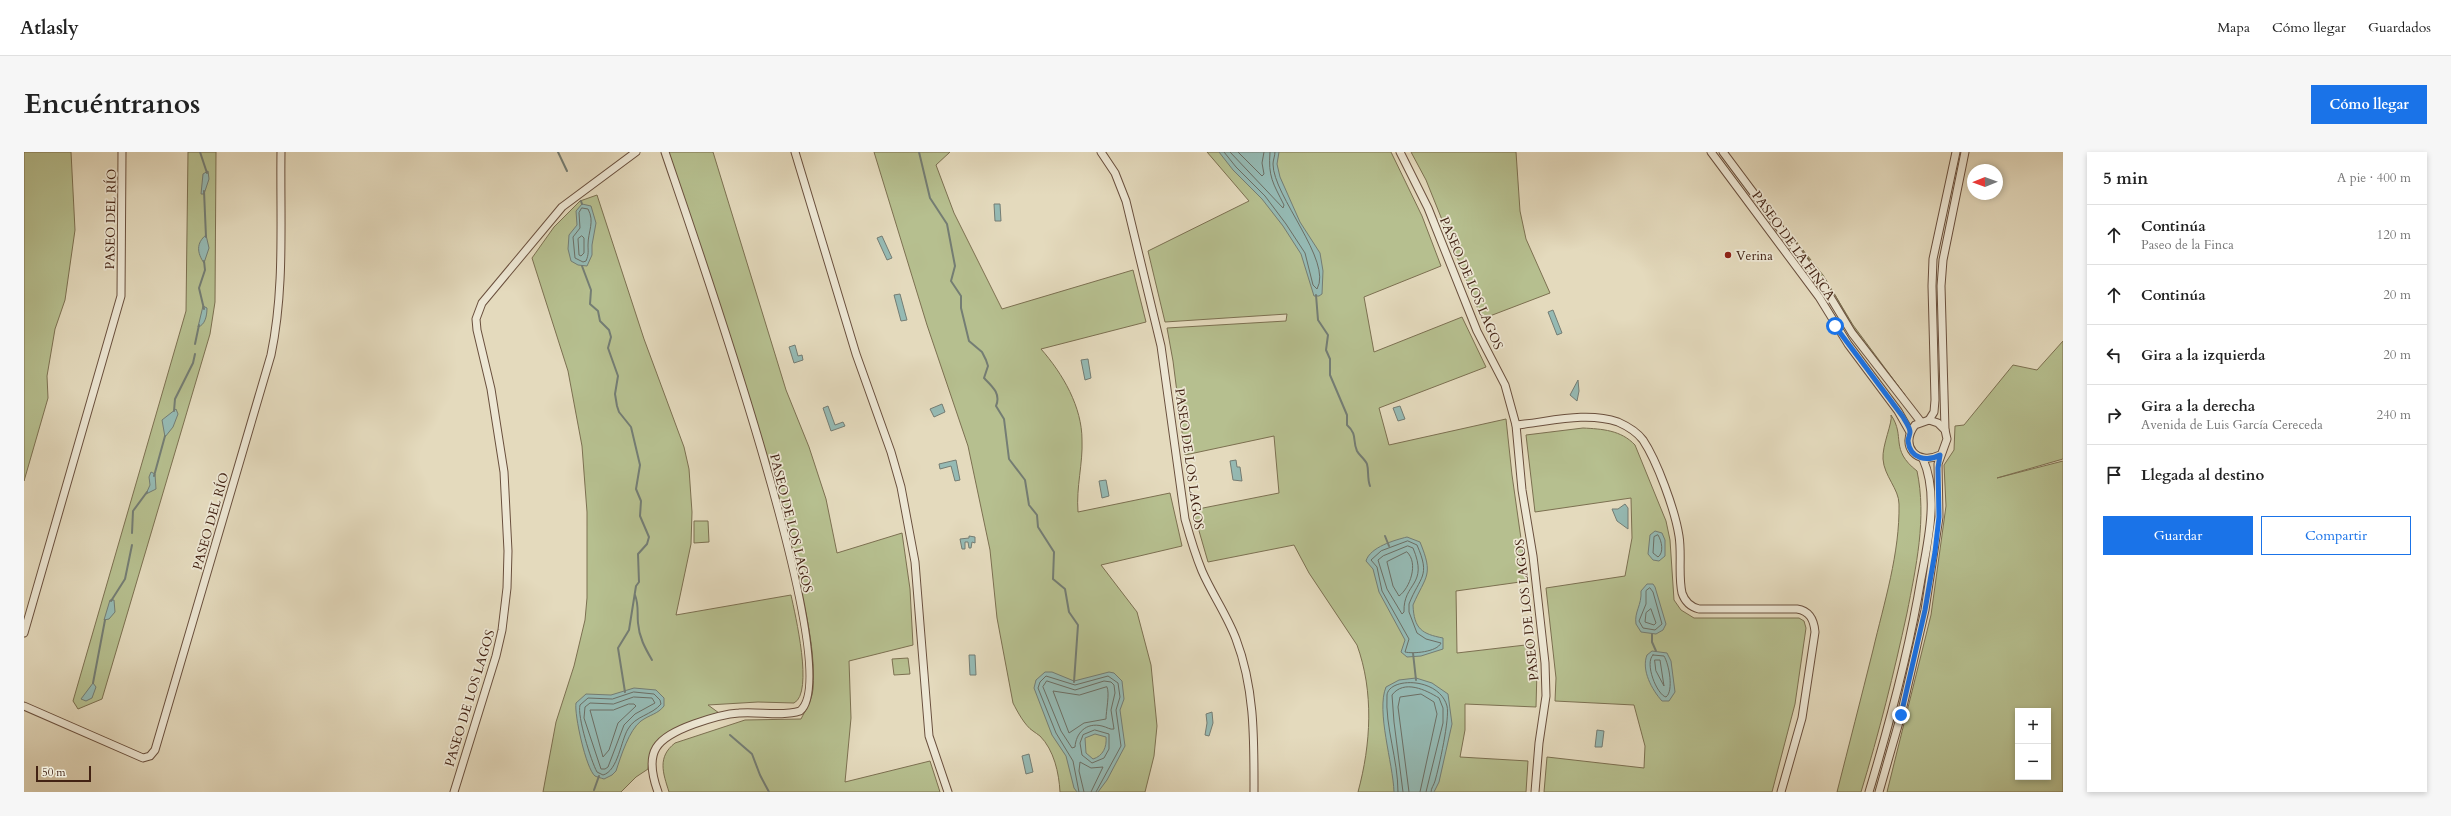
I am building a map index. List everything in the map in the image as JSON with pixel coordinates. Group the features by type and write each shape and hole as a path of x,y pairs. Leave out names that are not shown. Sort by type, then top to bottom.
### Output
{"street":[{"name":"PASEO DEL RÍO","path":"24,633 121,296 122,152"},
{"name":"PASEO DEL RÍO","path":"24,706 142,758 150,756 155,750 273,348 280,297 281,152"},
{"name":"PASEO DE LOS LAGOS","path":"454,792 496,656 502,630 507,588 508,543 504,472 491,389 477,330 478,311 482,303 562,207 636,152"},
{"name":"PASEO DE LOS LAGOS","path":"658,792 653,776 652,757 656,746 664,738 682,728 726,714 800,711 809,697 810,681 804,618 782,524 744,388 665,152"},
{"path":"795,152 856,354 891,452 901,487 915,562 929,736 948,792"},
{"name":"PASEO DE LOS LAGOS","path":"1101,152 1115,173 1126,201 1160,339 1185,519 1191,541 1202,572 1236,640 1247,676 1254,724 1254,792"},
{"name":"PASEO DE LOS LAGOS","path":"1400,152 1428,208 1477,331 1505,385 1516,425 1522,490 1533,556 1546,663 1546,696 1534,792"},
{"name":"PASEO DE LA FINCA","path":"1711,152 1819,297 1839,332 1903,417 1910,432"},
{"name":"PASEO DE LA FINCA","path":"1723,152 1826,290 1852,333 1921,422"},
{"path":"1929,420 1934,412 1935,400 1932,286 1934,259 1956,152"},
{"path":"1944,430 1938,424 1929,420 1921,422 1910,432 1908,440 1910,449 1923,459 1932,459 1940,455 1946,448 1947,439 1944,430 1941,286 1943,260 1965,152"},
{"path":"1516,425 1583,418 1617,422 1634,431 1642,438 1649,451 1672,508 1679,538 1682,594 1690,605 1699,609 1797,609 1806,612 1813,618 1814,632 1802,718 1781,792"},
{"path":"1879,792 1901,715 1925,610 1939,517 1938,468 1940,455"},
{"path":"1869,792 1904,664 1926,550 1930,488 1929,472 1923,459"}],"green space":[{"path":"24,152 71,152 75,230 65,300 55,329 47,376 48,398 24,481"},
{"path":"188,152 216,152 215,302 210,334 102,699 78,709 73,701 186,311"},
{"path":"668,152 713,152 786,390 809,447 826,499 837,553 902,533 910,589 913,645 849,661 851,718 845,782 930,761 940,792 669,792 663,766 669,748 675,743 745,720 801,719 811,697 813,689 813,672 810,638 804,604 780,503 751,402"},
{"path":"874,152 950,152 936,165 954,213 1002,309 1133,270 1146,322 1041,349 1064,380 1079,415 1082,440 1082,458 1078,494 1078,512 1170,493 1182,546 1101,565 1137,612 1151,665 1157,726 1154,756 1145,792 1060,792 1055,762 1049,748 1040,736 1027,726 1013,703 997,618 990,550 968,446 927,325"},
{"path":"1207,152 1391,152 1422,216 1441,266 1364,297 1374,352 1462,317 1486,367 1379,408 1389,445 1506,419 1512,475 1527,581 1456,591 1457,653 1534,644 1537,670 1536,707 1465,704 1465,730 1460,757 1528,761 1526,792 1358,792 1366,755 1369,718 1366,681 1362,663 1357,645 1309,573 1294,545 1208,562 1193,510 1279,493 1274,436 1185,455 1173,361 1167,328 1286,321 1287,314 1165,322 1148,251 1249,201"},
{"path":"1411,152 1516,152 1520,211 1526,239 1550,293 1482,319 1426,180"},
{"path":"597,195 644,339 684,447 689,469 692,512 691,544 676,615 791,595 802,652 803,685 800,696 794,703 758,702 708,705 719,713 695,720 672,730 663,736 655,745 650,756 648,769 636,777 621,792 543,792 556,722 574,666 585,620 587,598 587,512 582,446 568,371 532,258 554,227 580,201"},
{"path":"1795,240 1823,275 1835,295"},
{"path":"1835,295 1853,325 1905,395 1853,327"},
{"path":"2063,341 2063,459 1997,478 2063,461 2063,792 1887,792 1931,615 1946,506 1944,465 1954,450 1955,426 1964,425 2013,365 2037,370"},
{"path":"1891,415 1895,423 1900,449 1903,456 1917,471 1920,489 1921,524 1917,560 1907,613 1891,680 1861,792 1837,792 1886,596 1897,541 1899,522 1898,498 1886,471 1883,459"},
{"path":"1583,428 1611,431 1624,436 1635,445 1666,521 1670,540 1674,600 1681,610 1694,618 1799,618 1804,621 1806,628 1795,704 1772,792 1544,792 1547,757 1644,768 1645,746 1634,705 1555,701 1556,678 1546,588 1625,576 1632,538 1631,498 1535,512 1526,435"},
{"path":"694,521 708,521 709,542 694,543"},
{"path":"908,658 910,674 894,675 892,659"}],"water":[{"path":"1219,152 1279,152 1277,164 1280,177 1300,222 1320,253 1323,271 1322,294 1319,296 1314,296 1301,254 1283,226 1262,199 1233,170"},
{"path":"208,171 209,179 204,194 201,194 203,174"},
{"path":"582,204 591,206 596,223 592,245 592,255 587,266 578,265 571,261 568,249 569,235 577,225 576,211"},
{"path":"994,204 1000,204 1001,221 995,221"},
{"path":"206,235 209,248 204,263 200,256 199,245 200,241"},
{"path":"882,236 892,258 887,260 877,238"},
{"path":"900,294 907,320 901,321 894,295"},
{"path":"203,306 207,308 206,317 204,322 198,327"},
{"path":"1553,310 1562,333 1557,335 1548,312"},
{"path":"795,345 798,356 802,355 803,360 794,363 789,347"},
{"path":"1088,359 1091,378 1085,380 1081,360"},
{"path":"1578,380 1579,391 1577,401 1570,395"},
{"path":"942,404 945,412 934,417 930,409"},
{"path":"828,406 835,425 843,422 845,426 831,431 823,408"},
{"path":"1400,406 1405,419 1398,421 1393,408"},
{"path":"176,409 178,414 173,427 165,437 162,420"},
{"path":"956,460 960,480 955,481 951,466 940,469 939,464"},
{"path":"1236,460 1237,467 1240,467 1242,481 1233,480 1230,461"},
{"path":"151,472 155,474 156,489 146,494 150,485 149,477"},
{"path":"1106,480 1109,496 1102,498 1099,481"},
{"path":"1625,504 1628,508 1628,529 1617,521 1612,509 1618,509"},
{"path":"1655,531 1662,533 1665,540 1665,556 1659,561 1653,560 1648,554 1650,535"},
{"path":"969,536 975,537 975,543 972,542 971,548 969,548 968,542 965,542 965,549 962,549 960,539 969,538"},
{"path":"1407,537 1420,542 1427,562 1427,575 1413,605 1415,620 1420,629 1430,635 1443,638 1443,649 1421,656 1407,657 1401,652 1405,640 1379,592 1373,569 1366,561 1368,556 1378,548 1390,542"},
{"path":"1647,584 1653,584 1655,587 1666,624 1663,630 1656,634 1641,632 1636,624 1641,591"},
{"path":"110,600 114,600 115,612 109,619 104,620"},
{"path":"1652,651 1667,653 1671,661 1675,692 1669,701 1662,701 1648,680 1645,667 1647,655"},
{"path":"969,655 975,655 976,675 970,675"},
{"path":"1045,672 1052,672 1074,681 1109,672 1114,673 1122,681 1124,699 1120,710 1125,746 1107,780 1098,792 1077,792 1074,788 1066,756 1052,735 1034,688 1036,680","holes":["1095,734 1106,737 1104,751 1099,756 1093,759 1086,753 1085,738"]},
{"path":"1416,678 1432,683 1448,694 1452,724 1439,782 1434,792 1394,792 1384,723 1383,697 1386,687 1399,680"},
{"path":"93,683 96,687 92,698 86,701 81,699"},
{"path":"634,688 656,690 664,698 664,706 659,711 641,721 633,730 620,758 616,771 604,779 595,776 588,763 581,741 576,703 586,694 611,695"},
{"path":"1212,712 1213,723 1209,736 1205,735 1207,723 1206,714"},
{"path":"1597,730 1604,731 1602,747 1595,747"},
{"path":"1029,754 1033,772 1026,774 1022,756"}],"waterway":[{"path":"200,152 207,173"},
{"path":"558,152 567,171"},
{"path":"919,152 930,198 947,224 955,266 951,281 961,296 961,308 969,341 982,352 986,360 988,366 984,378 997,394 998,398 996,406 1004,419 1009,459 1025,480 1029,505 1037,515 1038,527 1054,552 1053,579 1065,589 1069,612 1078,625 1074,682"},
{"path":"204,191 206,237"},
{"path":"204,261 205,270 199,288 204,309"},
{"path":"582,266 591,290 590,304 598,311 600,321 609,330 611,337 608,348 618,376 615,394 617,406 619,412 631,427 640,465 636,489 641,501 640,516 649,537 647,544 638,554 639,582 636,586 629,630 618,648 625,692"},
{"path":"1316,295 1318,320 1328,335 1326,350 1330,359 1330,375 1347,415 1347,425 1354,435 1357,451 1367,464 1370,486"},
{"path":"195,344 199,325"},
{"path":"174,411 175,399 193,363 195,354"},
{"path":"154,476 165,436"},
{"path":"132,533 133,511 147,492"},
{"path":"1385,536 1389,546"},
{"path":"111,601 125,579 132,545"},
{"path":"635,595 641,638 652,660"},
{"path":"93,683 105,620"},
{"path":"1652,634 1652,642 1656,651"},
{"path":"1413,653 1416,680"},
{"path":"730,735 752,754 760,775 769,792"},
{"path":"594,790 599,776"}],"place":[{"name":"Verina","path":"1728,255"}],"route":[{"path":"1835,326 1903,417 1910,432 1908,440 1910,449 1923,459 1932,459 1940,455 1938,464 1939,517 1935,552 1925,610 1901,715"}]}
